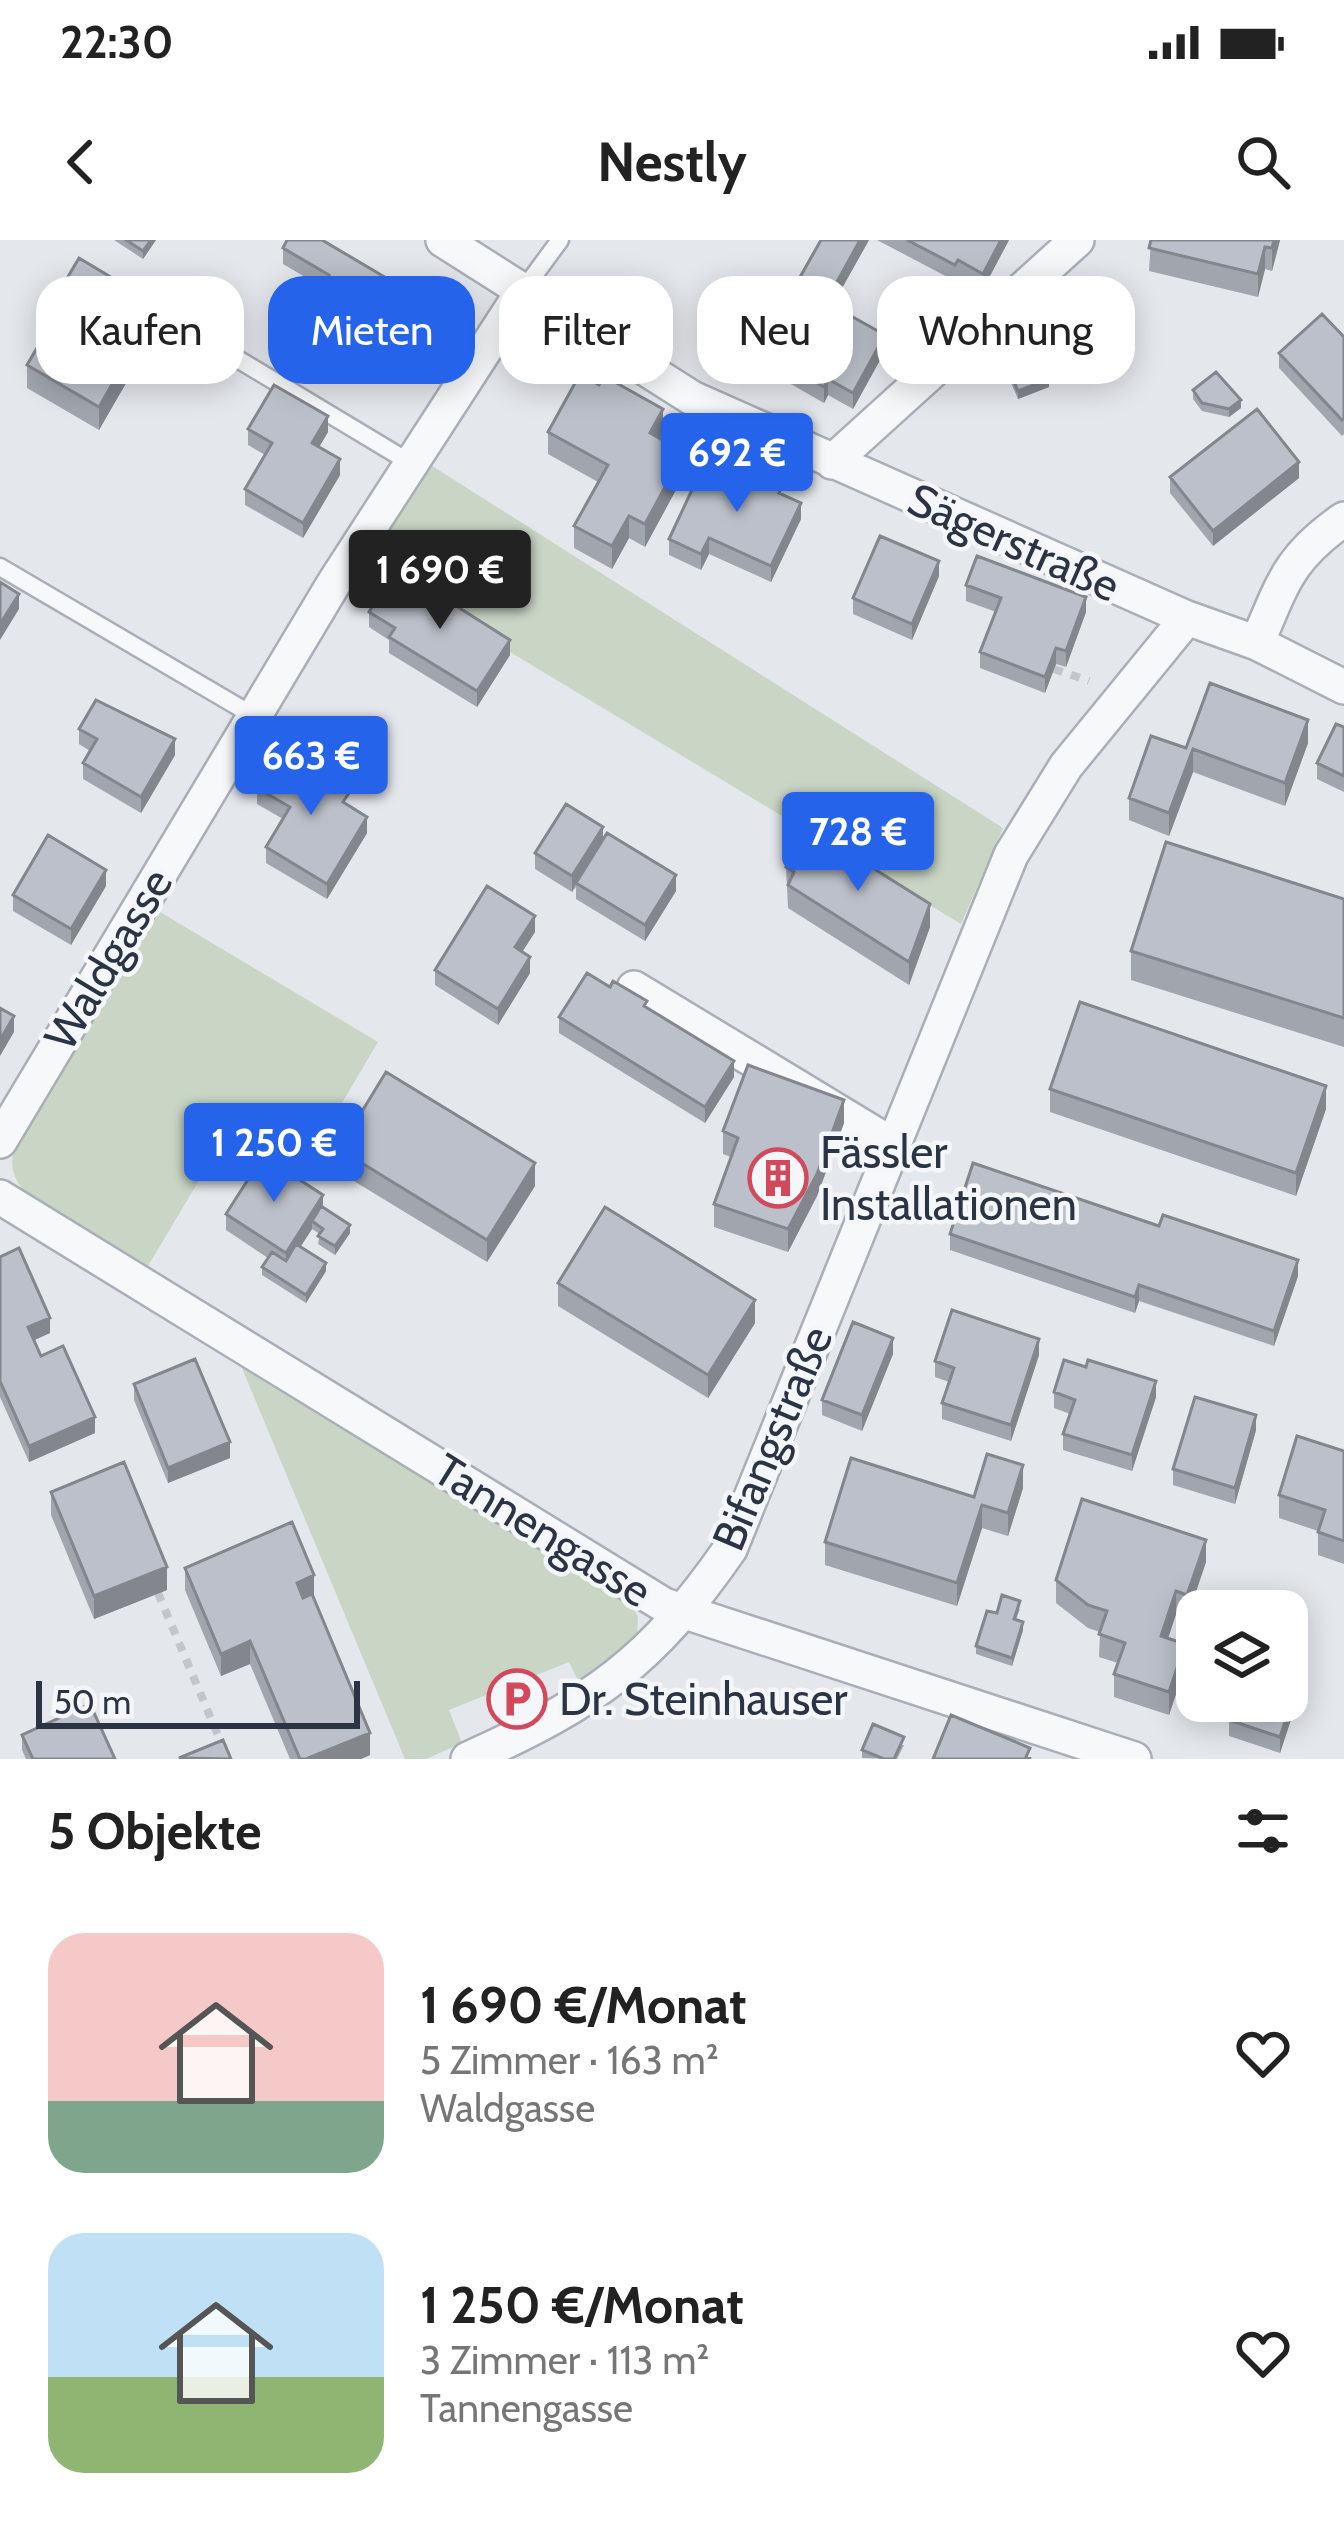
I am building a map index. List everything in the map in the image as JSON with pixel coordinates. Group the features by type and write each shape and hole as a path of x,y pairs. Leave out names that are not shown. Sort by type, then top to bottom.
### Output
{"street":[{"name":"Sägerstraße","path":"443,240 499,279"},
{"path":"832,462 1077,240"},
{"name":"Waldgasse","path":"0,1141 409,462 499,327"},
{"name":"Sägerstraße","path":"669,384 832,462 1186,618 1257,643 1344,687"},
{"path":"1257,643 1278,590 1305,546 1344,519"},
{"name":"Bifangstraße","path":"467,1759 550,1723 595,1696 685,1614 730,1549 1011,855 1066,766 1186,618"},
{"path":"634,988 893,1145"},
{"name":"Tannengasse","path":"0,1197 685,1614 1134,1759"}],"lane":[{"path":"534,276 560,240"},
{"path":"244,363 409,462"},
{"path":"0,567 254,716"}],"path":[{"path":"1054,669 1102,686"},
{"path":"158,1593 228,1759"}],"green space":[{"path":"426,462 1003,828 961,924 366,565"},
{"path":"155,909 378,1042 301,1172 229,1130 148,1266 25,1192 12,1160 17,1137"},
{"path":"239,1361 627,1596 638,1617 637,1636 582,1689 569,1662 449,1710 462,1743 426,1759 405,1759"}],"building":[{"path":"126,240 151,240 143,251"},
{"path":"287,240 322,240 383,276 328,276 283,248"},
{"path":"821,240 860,240 840,276 801,276"},
{"path":"907,240 1001,240 983,274"},
{"path":"1151,240 1274,240 1272,248 1265,247 1258,274 1149,248"},
{"path":"79,258 109,276 68,276"},
{"path":"1322,314 1344,337 1342,420 1279,353"},
{"path":"853,317 877,331 877,350 853,393 837,384 853,384"},
{"path":"36,350 36,370 27,365"},
{"path":"1216,372 1241,400 1229,409 1202,403 1193,390"},
{"path":"60,384 112,384 99,407"},
{"path":"574,384 618,384 663,409 650,433 684,452 645,524 629,516 612,546 574,526 608,465 548,432"},
{"path":"274,385 328,416 312,443 340,459 303,523 245,489 272,443 248,429"},
{"path":"1257,409 1299,462 1213,531 1170,477"},
{"path":"733,461 783,485 779,493 801,503 771,566 709,538 701,554 669,539 698,477 720,488"},
{"path":"880,536 939,561 912,624 853,598"},
{"path":"977,556 1086,597 1066,651 1056,648 1045,677 980,652 1001,598 966,585"},
{"path":"391,576 415,591 420,583 510,640 477,691 389,637 395,628 369,612"},
{"path":"0,582 19,594 0,624"},
{"path":"1210,683 1308,720 1285,783 1193,749 1169,813 1129,798 1151,736 1186,748"},
{"path":"96,700 175,739 141,797 83,763 97,739 79,729"},
{"path":"1336,724 1344,727 1344,776 1317,763"},
{"path":"279,752 349,793 343,802 367,817 327,884 266,847 290,807 257,788"},
{"path":"566,804 603,827 572,876 535,853"},
{"path":"809,828 930,904 909,962 788,885 794,872 786,867"},
{"path":"607,833 676,875 645,925 576,883"},
{"path":"48,835 106,870 71,929 13,895"},
{"path":"1166,842 1344,899 1344,1018 1131,951"},
{"path":"487,886 535,916 515,947 530,957 498,1009 435,970"},
{"path":"587,973 610,987 613,981 647,1001 644,1006 734,1061 705,1107 559,1017"},
{"path":"1080,1002 1326,1086 1296,1173 1050,1089"},
{"path":"0,1008 14,1016 0,1040"},
{"name":"Fässler Installationen","path":"748,1065 844,1100 817,1174 788,1229 714,1204 738,1138 723,1131"},
{"path":"386,1072 535,1163 487,1240 339,1149"},
{"path":"263,1156 323,1195 286,1253 226,1214"},
{"path":"973,1163 1159,1226 1163,1215 1298,1260 1274,1331 1139,1285 1135,1297 950,1234"},
{"path":"321,1206 350,1225 335,1246 318,1236 323,1229 312,1221"},
{"path":"605,1207 755,1300 708,1375 558,1283"},
{"path":"296,1244 326,1263 306,1295 262,1267 272,1252 286,1261"},
{"path":"19,1248 50,1318 28,1327 41,1356 63,1346 95,1417 29,1446 0,1381 0,1257"},
{"path":"952,1310 1039,1339 1011,1425 942,1403 954,1368 935,1361"},
{"path":"853,1322 893,1338 862,1415 822,1400"},
{"path":"195,1359 230,1442 168,1468 134,1384"},
{"path":"1064,1360 1086,1367 1088,1360 1156,1381 1132,1455 1063,1434 1075,1400 1054,1392"},
{"path":"1195,1397 1256,1415 1235,1488 1173,1469"},
{"path":"1297,1436 1344,1451 1344,1541 1318,1532 1325,1510 1279,1495"},
{"path":"987,1454 1023,1465 1008,1513 982,1505 957,1583 825,1542 851,1458 974,1497"},
{"path":"124,1462 167,1567 94,1596 51,1492"},
{"path":"1082,1499 1206,1540 1189,1590 1176,1590 1161,1636 1176,1641 1176,1671 1169,1692 1114,1674 1125,1643 1099,1634 1107,1611 1088,1605 1056,1580"},
{"path":"292,1522 314,1575 297,1583 303,1598 312,1594 370,1733 306,1759 300,1759 250,1641 221,1654 185,1568"},
{"path":"1002,1595 1020,1601 1014,1619 1023,1622 1012,1658 976,1646 987,1611 997,1613"},
{"path":"90,1704 115,1759 33,1759 22,1735"},
{"path":"951,1715 1030,1748 1026,1757 1031,1759 933,1759"},
{"path":"1235,1722 1285,1722 1280,1737"},
{"path":"873,1724 904,1737 894,1759 862,1750"},
{"path":"223,1740 231,1759 179,1758"}],"place":[{"name":"Fässler Installationen","path":"778,1178"},
{"name":"Dr. Steinhauser","path":"517,1699"}]}
